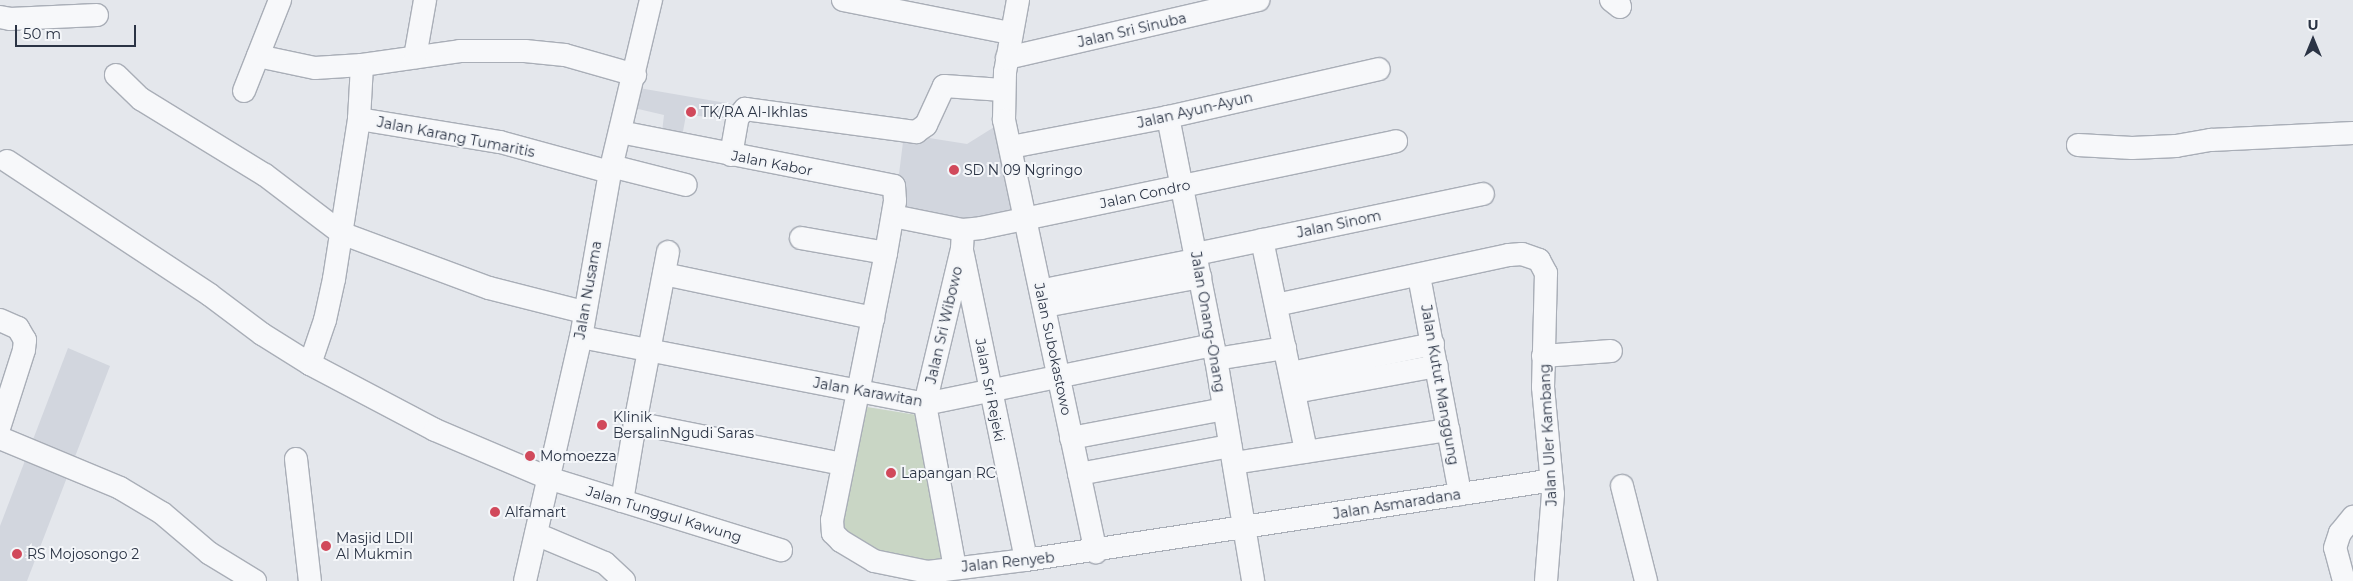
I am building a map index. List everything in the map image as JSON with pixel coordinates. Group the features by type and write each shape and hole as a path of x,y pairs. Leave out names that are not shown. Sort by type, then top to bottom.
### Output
{"street":[{"path":"244,91 280,0"},
{"path":"415,57 425,0"},
{"name":"Jalan Nusama","path":"526,581 580,337 610,169 635,75 651,0"},
{"path":"843,0 1010,33"},
{"name":"Jalan Subokastowo","path":"1018,0 1010,33 1003,90 1004,120 1011,147 1023,220 1043,298 1096,552"},
{"name":"Jalan Sri Sinuba","path":"1007,58 1258,0"},
{"path":"1611,0 1620,7 1618,0"},
{"path":"0,17 10,19 97,15"},
{"path":"258,56 315,68 362,66 470,50 525,50 565,55 635,75"},
{"path":"310,364 325,320 359,119 362,66"},
{"name":"Jalan Ayun-Ayun","path":"1011,147 1168,117 1379,70"},
{"path":"116,75 141,99 265,175 340,233 489,288 583,312"},
{"path":"731,155 738,117 745,109 916,132 926,125 944,86 1003,90"},
{"name":"Jalan Onang-Onang","path":"1168,117 1183,187 1246,526 1253,581"},
{"name":"Jalan Karang Tumaritis","path":"359,119 500,142 610,169 686,185"},
{"name":"Jalan Kabor","path":"620,132 894,186 893,216"},
{"path":"2078,144 2132,148 2176,146 2210,140 2353,133"},
{"name":"Jalan Condro","path":"893,216 962,239 1023,220 1396,141"},
{"name":"Jalan Tunggul Kawung","path":"7,160 310,364 444,434 548,478 781,550"},
{"name":"Jalan Sinom","path":"1043,298 1197,264 1262,240 1482,194"},
{"name":"Jalan Renyeb","path":"893,216 832,520 833,534 874,561 890,566 928,572 1096,552 1246,526"},
{"path":"801,238 886,253"},
{"name":"Jalan Sri Rejeki","path":"962,239 989,390 1026,560"},
{"name":"Jalan Sri Wibowo","path":"955,568 926,404 962,239"},
{"path":"1262,240 1306,451"},
{"path":"622,501 668,252"},
{"name":"Jalan Uler Kambang","path":"1419,276 1509,255 1522,254 1539,260 1546,273 1543,356 1544,404 1553,494 1546,581"},
{"path":"664,274 873,318"},
{"path":"1276,305 1419,276"},
{"name":"Jalan Kutut Manggung","path":"1419,276 1438,366 1460,494"},
{"path":"0,320 18,328 25,340 24,350 0,425"},
{"name":"Jalan Karawitan","path":"580,337 926,404 1060,376 1214,352 1285,348"},
{"path":"1293,383 1433,344"},
{"path":"1543,356 1611,351"},
{"path":"1293,383 1438,366"},
{"path":"1072,438 1224,409"},
{"path":"635,423 844,464"},
{"path":"1080,474 1232,454 1306,451 1448,430"},
{"path":"0,438 120,488 162,513 209,553 256,581"},
{"path":"296,459 310,581"},
{"name":"Jalan Asmaradana","path":"1246,526 1547,481"},
{"path":"1622,486 1646,581"},
{"path":"2344,581 2335,548 2340,534 2353,517"},
{"path":"536,534 604,563 624,581"}],"shaded area":[{"name":"TK/RA Al-Ikhlas","path":"639,88 732,104 732,119 686,115 682,137 662,132 664,115 634,108"},
{"name":"SD N 09 Ngringo","path":"999,124 1017,214 959,225 900,213 898,182 904,134 967,144"},
{"path":"68,348 110,366 27,581 0,581 0,526"}],"green space":[{"name":"Lapangan RC","path":"867,407 923,416 944,561 917,563 889,559 837,530"}],"place":[{"name":"TK/RA Al-Ikhlas","path":"691,112"},
{"name":"SD N 09 Ngringo","path":"954,170"},
{"name":"Klinik BersalinNgudi Saras","path":"602,425"},
{"name":"Momoezza","path":"530,456"},
{"name":"Lapangan RC","path":"891,473"},
{"name":"Alfamart","path":"495,512"},
{"name":"Masjid LDII Al Mukmin","path":"326,546"},
{"name":"RS Mojosongo 2","path":"17,554"}]}
